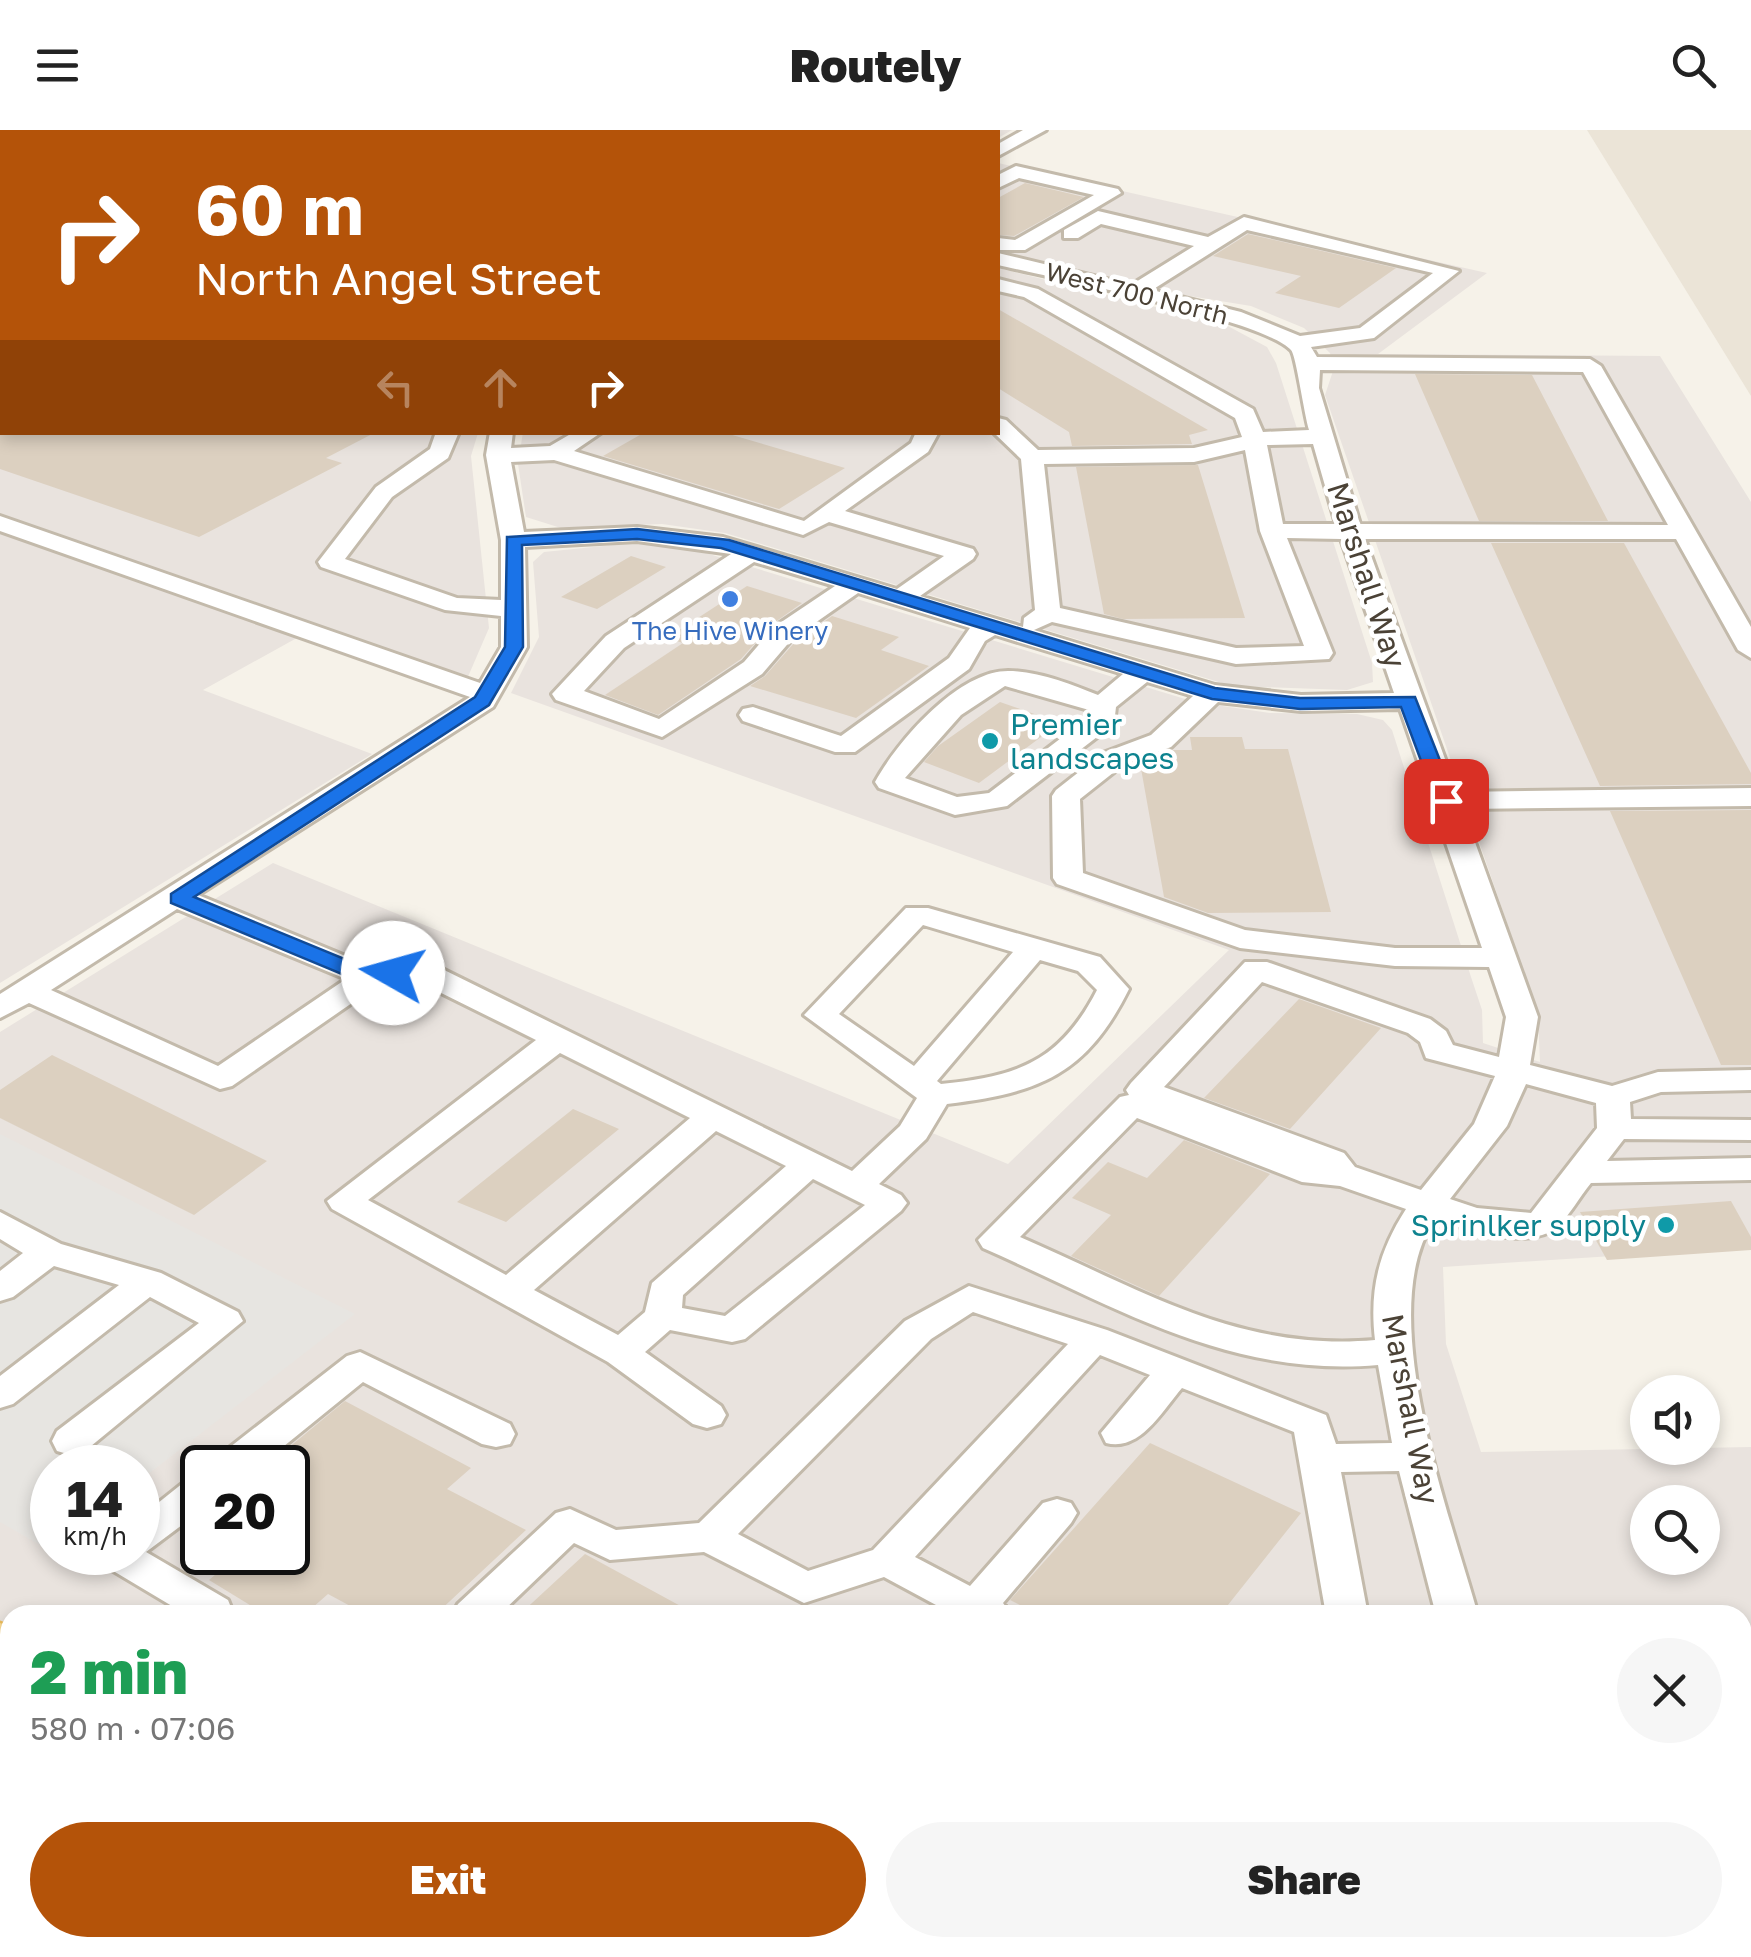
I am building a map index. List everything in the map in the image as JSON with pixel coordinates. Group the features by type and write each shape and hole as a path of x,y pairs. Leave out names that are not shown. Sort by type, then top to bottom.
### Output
{"street":[{"path":"1001,146 1037,130"},
{"path":"1000,181 1016,172 1111,193 1018,246 1000,244"},
{"path":"1008,262 1098,217 1211,244"},
{"path":"1134,292 1244,223 1449,271 1366,333 1295,345"},
{"name":"West 700 North","path":"1008,262 1134,292 1295,345"},
{"path":"754,715 845,746 960,663 975,636 1048,614 1236,656 1320,652 1272,531 1255,440 1245,414 1031,293 1000,285"},
{"path":"1295,345 1590,366 1751,650"},
{"name":"Marshall Way","path":"1295,345 1350,530 1522,1016 1514,1074 1492,1124 1427,1203 1398,1252 1389,1308 1417,1457 1454,1605"},
{"path":"1000,427 1032,457 1048,614"},
{"path":"447,435 440,453 384,492 330,562 454,606 515,609"},
{"path":"555,453 586,435"},
{"path":"856,584 783,633 753,668 662,729 566,694 615,642 804,528 920,448 926,435"},
{"path":"1032,457 1194,455 1255,440 1322,436"},
{"path":"14,1000 438,732 487,694 514,647 513,540 500,444 555,453 804,528"},
{"path":"688,537 724,504"},
{"path":"826,513 964,554 900,598"},
{"path":"0,523 487,694"},
{"path":"1272,531 1684,532"},
{"path":"513,540 637,534 688,537 757,554 1212,693 1300,704 1408,701"},
{"path":"1102,705 1141,673"},
{"path":"996,679 1020,680 1102,705 1104,718 997,800 955,806 889,782 896,764 933,724 996,679"},
{"path":"1212,693 1160,741 1113,759 1066,796 1068,878 1240,939 1395,956 1501,958"},
{"path":"1446,801 1751,796"},
{"path":"178,898 369,977"},
{"path":"918,914 1034,948 1089,964 1113,990 1100,1019 1062,1062 1009,1088 926,1089 820,1015 918,914"},
{"path":"856,1187 914,1132 926,1089 1034,948"},
{"path":"1343,1175 1332,1161 1143,1090 1256,969 1419,1026 1436,1038 1438,1050 1514,1074 1613,1113 1751,1130"},
{"path":"14,1000 220,1079 369,977 418,970 889,1203 732,1330 663,1316"},
{"path":"558,1039 344,1201 621,1352 707,1415"},
{"path":"1396,1351 1319,1356 1275,1352 1210,1331 996,1240 1132,1104 1314,1174 1343,1175 1472,1219 1523,1226 1542,1221 1581,1172 1613,1113 1658,1082 1751,1080"},
{"path":"509,1292 713,1116"},
{"path":"621,1352 663,1316 665,1291 810,1164"},
{"path":"1581,1172 1751,1169"},
{"path":"0,1222 48,1252 148,1281 225,1321 71,1441"},
{"path":"0,1289 48,1252"},
{"path":"0,1394 148,1281"},
{"path":"710,1537 918,1330 969,1298 1094,1340 1312,1424 1345,1605"},
{"path":"484,1605 570,1523 610,1544 710,1537 804,1588 886,1562 1094,1340"},
{"path":"259,1445 360,1364 496,1434"},
{"path":"1120,1432 1175,1371"},
{"path":"1319,1458 1417,1457"},
{"path":"160,1522 180,1507"},
{"path":"985,1605 1057,1513"},
{"path":"886,1562 966,1605"},
{"path":"152,1575 202,1605"}],"shaded area":[{"path":"1587,130 1751,130 1751,396"},
{"path":"1000,163 1487,273 1378,354 1660,356 1751,502 1751,1247 1443,1267 1446,1344 1481,1452 1630,1449 1630,1465 1720,1465 1720,1448 1751,1447 1751,1605 0,1605 0,1032 273,863 1008,1164 1229,950 511,693 539,637 533,562 544,552 633,543 686,547 1195,702 1270,713 1357,714 1383,720 1392,730 1482,1010 1483,1043 1540,1062 1538,1015 1325,395 1334,368 1330,353 1304,328 1251,306 1147,289 1000,253"},
{"path":"1000,268 1224,324 1267,347 1276,363 1372,663 1373,682 1347,690 1232,686 725,533 662,524 561,528 526,517 518,464 523,435 1000,435"},
{"path":"0,435 477,435 471,456 489,628 467,679 304,634 203,690 372,754 0,983"},
{"path":"0,1134 355,1314 186,1445 180,1445 180,1449 160,1465 160,1445 30,1445 30,1539 0,1522"}],"building":[{"path":"1025,183 1084,197 1014,236 1000,235 1000,197"},
{"path":"1248,234 1396,268 1339,308 1275,293 1301,276 1213,256"},
{"path":"1000,310 1208,430 1189,435 1192,444 1072,446 1069,432 1000,389"},
{"path":"1415,374 1532,375 1608,521 1479,521"},
{"path":"0,435 370,435 326,458 342,463 199,537 0,469"},
{"path":"640,435 732,435 845,468 779,509 603,456"},
{"path":"1198,465 1245,618 1123,619 1104,614 1076,467"},
{"path":"1491,543 1624,543 1751,773 1751,784 1600,786"},
{"path":"631,556 666,567 597,609 561,597"},
{"path":"747,586 802,603 771,625 741,659 658,715 605,695 683,643 667,638"},
{"path":"832,616 899,637 881,650 929,666 856,718 750,686 765,676 795,642"},
{"name":"Premier landscapes","path":"1000,702 1060,723 979,783 924,762 938,746"},
{"path":"1190,737 1242,737 1245,749 1288,749 1331,912 1208,913 1164,897 1140,763 1172,750 1192,750"},
{"path":"1751,810 1751,1065 1721,1065 1610,811"},
{"path":"1299,999 1381,1028 1290,1129 1204,1098"},
{"path":"52,1055 267,1161 194,1215 0,1118 0,1090"},
{"path":"573,1109 619,1129 506,1222 457,1202"},
{"path":"1184,1140 1270,1174 1159,1296 1071,1256 1111,1215 1072,1198 1108,1162 1147,1178"},
{"name":"Sprinlker supply","path":"1731,1201 1751,1237 1751,1250 1607,1260 1580,1212"},
{"path":"345,1401 471,1468 447,1489 526,1530 446,1605 348,1605 328,1594 315,1605 250,1605 209,1580 215,1575 310,1575 310,1445 292,1445"},
{"path":"1150,1443 1301,1513 1228,1605 1020,1605 1010,1600"},
{"path":"585,1554 679,1605 530,1605"}],"place":[{"name":"The Hive Winery","path":"730,599"},
{"name":"Premier landscapes","path":"990,741"},
{"name":"Sprinlker supply","path":"1666,1225"}],"route":[{"path":"393,973 369,977 178,898 482,701 514,647 513,540 637,534 688,537 723,544 1212,693 1300,704 1408,701 1446,801"}]}
